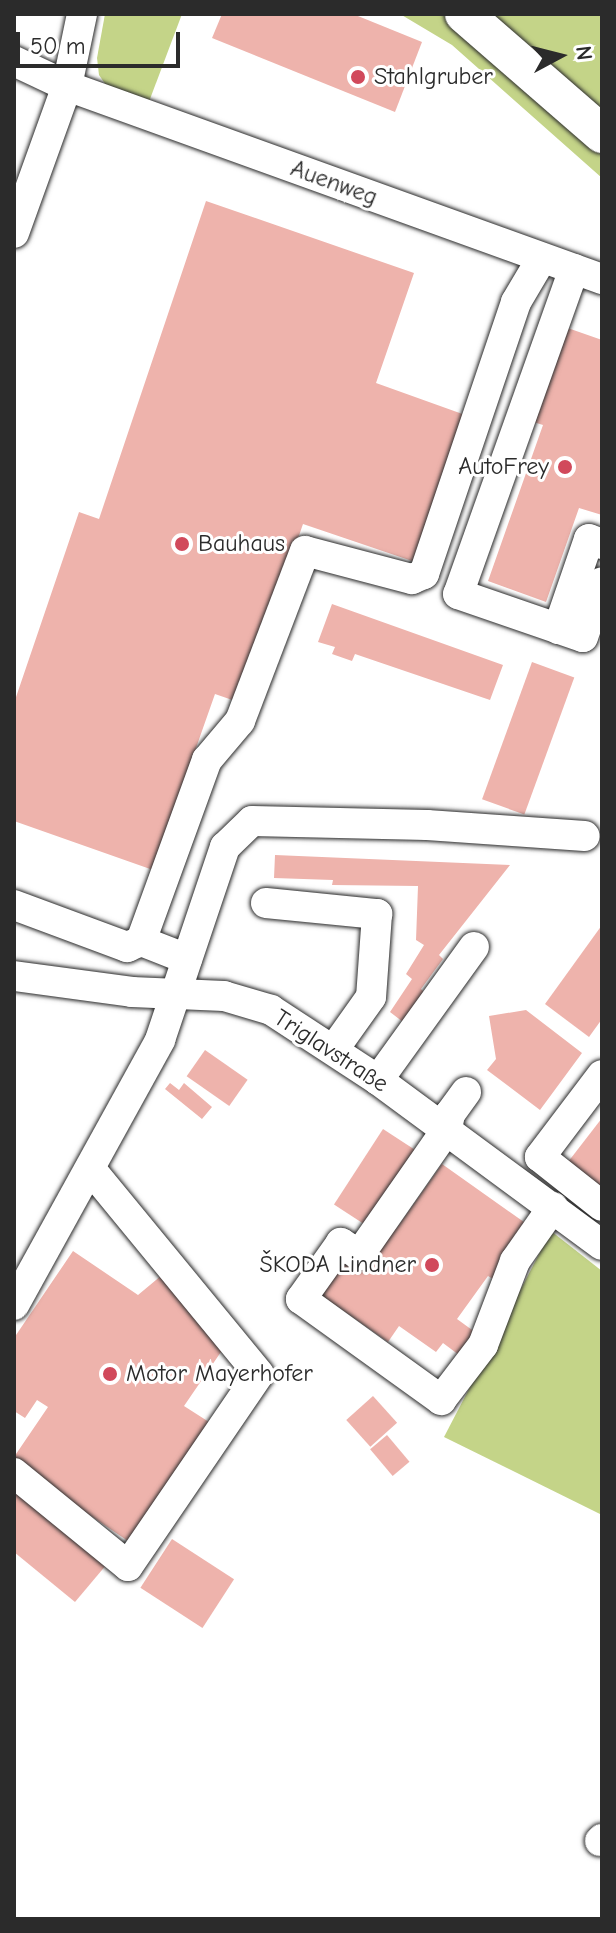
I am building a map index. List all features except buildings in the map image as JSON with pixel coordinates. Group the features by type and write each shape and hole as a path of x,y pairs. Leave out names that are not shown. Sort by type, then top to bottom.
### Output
{"main road":[{"path":"464,14 602,134"}],"street":[{"path":"14,233 67,86 82,14"},
{"name":"Auenweg","path":"14,61 67,86 588,274"},
{"path":"141,941 207,760 240,721 305,551 412,579 424,574 516,302 542,258"},
{"path":"588,274 458,594 583,637 602,582"},
{"path":"558,629 589,539 602,544"},
{"path":"14,1305 160,1040 225,847 252,821 427,825 585,836"},
{"path":"266,903 377,914 371,997 334,1049"},
{"path":"14,905 127,947 141,941 187,959"},
{"path":"378,1080 474,947"},
{"name":"Triglavstraße","path":"14,976 132,992 176,992 248,1001 271,1010 378,1080 602,1245"},
{"path":"602,1075 540,1157 602,1206"},
{"path":"466,1092 450,1114 447,1129 359,1255 341,1243 301,1299 441,1400 483,1345 515,1261 553,1207"},
{"path":"14,1473 128,1566 259,1374 90,1168"}],"green space":[{"path":"105,14 182,14 147,107 108,88 99,75 97,58"},
{"path":"400,14 448,14 602,148 602,178 452,45"},
{"path":"478,14 602,14 602,120"},
{"path":"551,1231 602,1271 602,1515 444,1437"}],"place":[{"name":"Stahlgruber","path":"358,77"},
{"name":"AutoFrey","path":"565,467"},
{"name":"Bauhaus","path":"182,544"},
{"name":"ŠKODA Lindner","path":"432,1265"},
{"name":"Motor Mayerhofer","path":"110,1374"}]}
